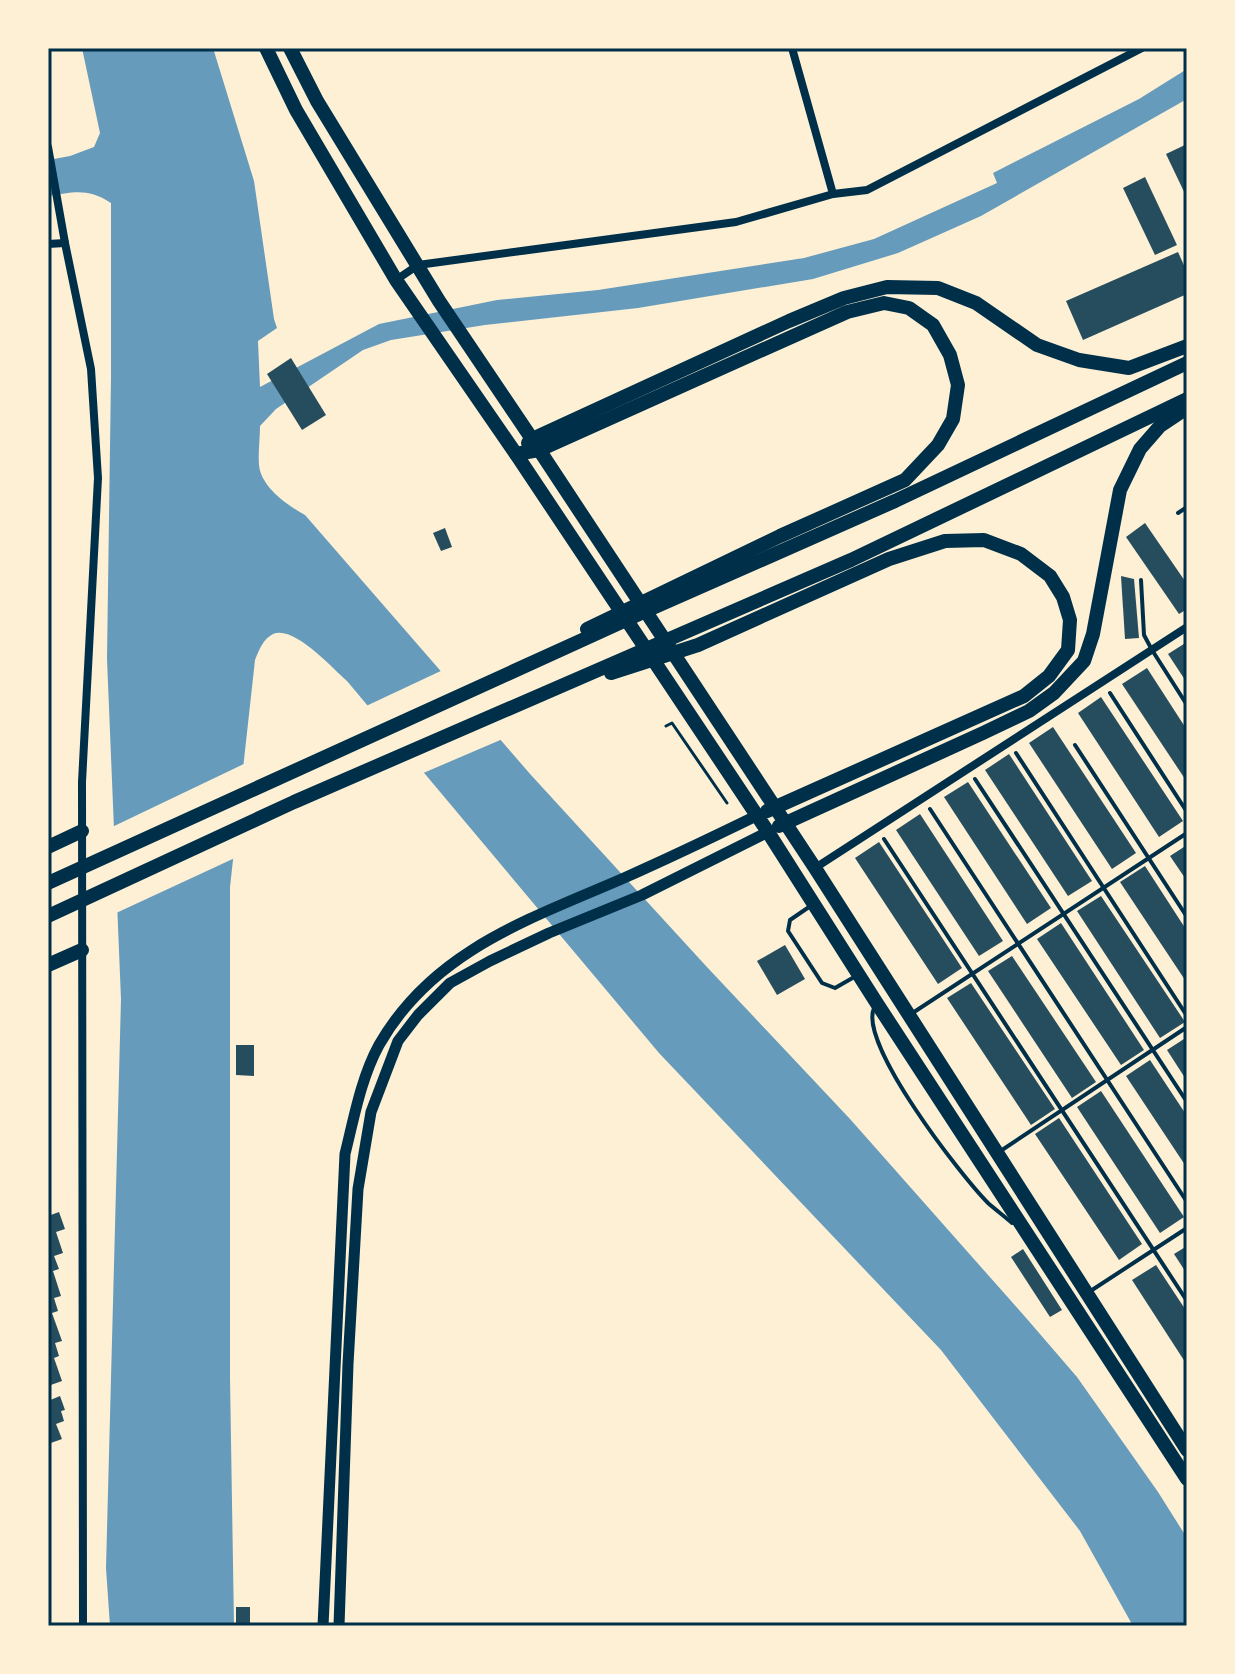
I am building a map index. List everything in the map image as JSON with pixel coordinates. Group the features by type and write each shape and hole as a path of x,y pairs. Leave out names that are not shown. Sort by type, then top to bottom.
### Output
{"main road":[{"path":"266,48 296,110 396,280 516,454 815,903 876,1002 1187,1479"},
{"path":"290,48 317,101 439,301 815,868 1187,1448"},
{"path":"536,445 789,321 844,298 887,287 938,288 976,303 1037,345 1079,360 1129,368 1187,346"},
{"path":"516,454 847,312 884,303 909,308 933,325 950,355 958,385 953,419 938,445 905,480 601,621 519,670"},
{"path":"48,883 895,501 1187,363"},
{"path":"48,916 294,802 851,560 1187,399"},
{"path":"768,832 1029,711 1054,693 1084,661 1093,634 1120,490 1140,449 1160,426 1187,408"},
{"path":"530,699 698,645 889,559 945,541 984,540 1021,554 1050,576 1063,597 1070,620 1068,650 1049,676 1024,696 756,816"},
{"path":"48,847 82,831"},
{"path":"48,965 82,950"}],"street":[{"path":"792,48 833,194"},
{"path":"396,280 418,265 736,222 833,194 867,190 1142,48"},
{"path":"48,147 91,369 98,478 82,782 83,1626"},
{"path":"48,244 65,243"},
{"path":"815,868 1187,627"},
{"path":"323,1626 345,1154 360,1093 378,1046 403,1009 435,975 480,943 756,816"},
{"path":"339,1626 358,1189 371,1112 398,1041 418,1015 450,983 549,933 642,895 768,832"}],"lane":[{"path":"1178,513 1187,507"},
{"path":"1141,580 1144,635 1187,705"},
{"path":"1110,693 1187,812"},
{"path":"1075,745 1187,917"},
{"path":"1016,753 1187,1016"},
{"path":"975,779 1187,1102"},
{"path":"930,809 1187,1202"},
{"path":"909,1016 1187,833"},
{"path":"884,839 1187,1301"},
{"path":"815,903 790,920 788,931 822,983 835,988 859,974"},
{"path":"876,1002 871,1013 877,1044 921,1119 987,1202 1033,1240"},
{"path":"997,1154 1187,1027"},
{"path":"1086,1294 1187,1228"}],"path":[{"path":"666,726 672,723 727,803"}],"water":[{"path":"82,48 213,48 254,181 277,328 258,341 260,387 379,324 497,300 598,290 804,258 874,239 997,183 993,173 1139,99 1187,69 1187,99 981,216 898,253 813,279 638,308 485,325 391,340 363,350 276,409 260,426 259,465 270,488 305,515 531,775 850,1119 1077,1377 1187,1538 1187,1626 1133,1626 1080,1531 941,1350 659,1053 347,681 302,641 282,633 273,634 267,639 255,660 230,887 230,1378 234,1626 110,1626 106,1568 121,999 107,659 111,203 88,193 48,196 48,160 94,147 100,133"}],"pier":[{"path":"445,669 505,738 421,774 364,707"},
{"path":"248,762 237,857 114,914 110,828"}],"building":[{"path":"1187,144 1187,198 1166,154"},
{"path":"1145,177 1177,245 1155,255 1123,188"},
{"path":"1178,252 1187,272 1187,294 1083,340 1066,301"},
{"path":"291,358 326,415 302,430 267,374"},
{"path":"1145,523 1187,584 1187,609 1179,614 1126,537"},
{"path":"445,528 452,547 441,551 433,533"},
{"path":"1121,576 1134,579 1139,638 1125,639"},
{"path":"1187,642 1187,683 1168,654"},
{"path":"1147,668 1187,730 1187,782 1122,684"},
{"path":"1101,697 1183,821 1159,837 1078,713"},
{"path":"1053,727 1136,853 1112,869 1029,743"},
{"path":"1009,754 1092,881 1068,896 985,770"},
{"path":"968,782 1051,908 1027,924 944,797"},
{"path":"920,814 1003,941 979,956 896,830"},
{"path":"879,842 962,968 938,984 855,858"},
{"path":"1187,845 1187,881 1170,856"},
{"path":"1145,866 1187,931 1187,983 1120,882"},
{"path":"1101,896 1185,1022 1160,1038 1077,911"},
{"path":"1061,923 1144,1050 1121,1065 1037,939"},
{"path":"785,945 805,979 777,995 757,961"},
{"path":"1012,956 1096,1082 1072,1098 988,971"},
{"path":"971,983 1055,1109 1031,1125 947,998"},
{"path":"1187,1037 1187,1081 1167,1050"},
{"path":"236,1045 254,1045 254,1076 236,1075"},
{"path":"1150,1060 1187,1116 1187,1168 1126,1076"},
{"path":"1101,1091 1184,1217 1160,1233 1077,1107"},
{"path":"1059,1118 1142,1244 1119,1260 1035,1134"},
{"path":"59,1212 65,1229 56,1232 63,1253 54,1256 59,1269 53,1271 61,1296 54,1298 58,1311 52,1313 62,1341 55,1343 59,1356 54,1358 62,1381 48,1386 48,1216"},
{"path":"1187,1246 1187,1274 1174,1254"},
{"path":"1023,1249 1062,1310 1050,1317 1011,1257"},
{"path":"1156,1265 1187,1312 1187,1365 1132,1280"},
{"path":"60,1396 65,1410 61,1411 64,1421 56,1424 62,1439 48,1444 48,1401"},
{"path":"236,1607 250,1607 250,1624 236,1624"}]}
